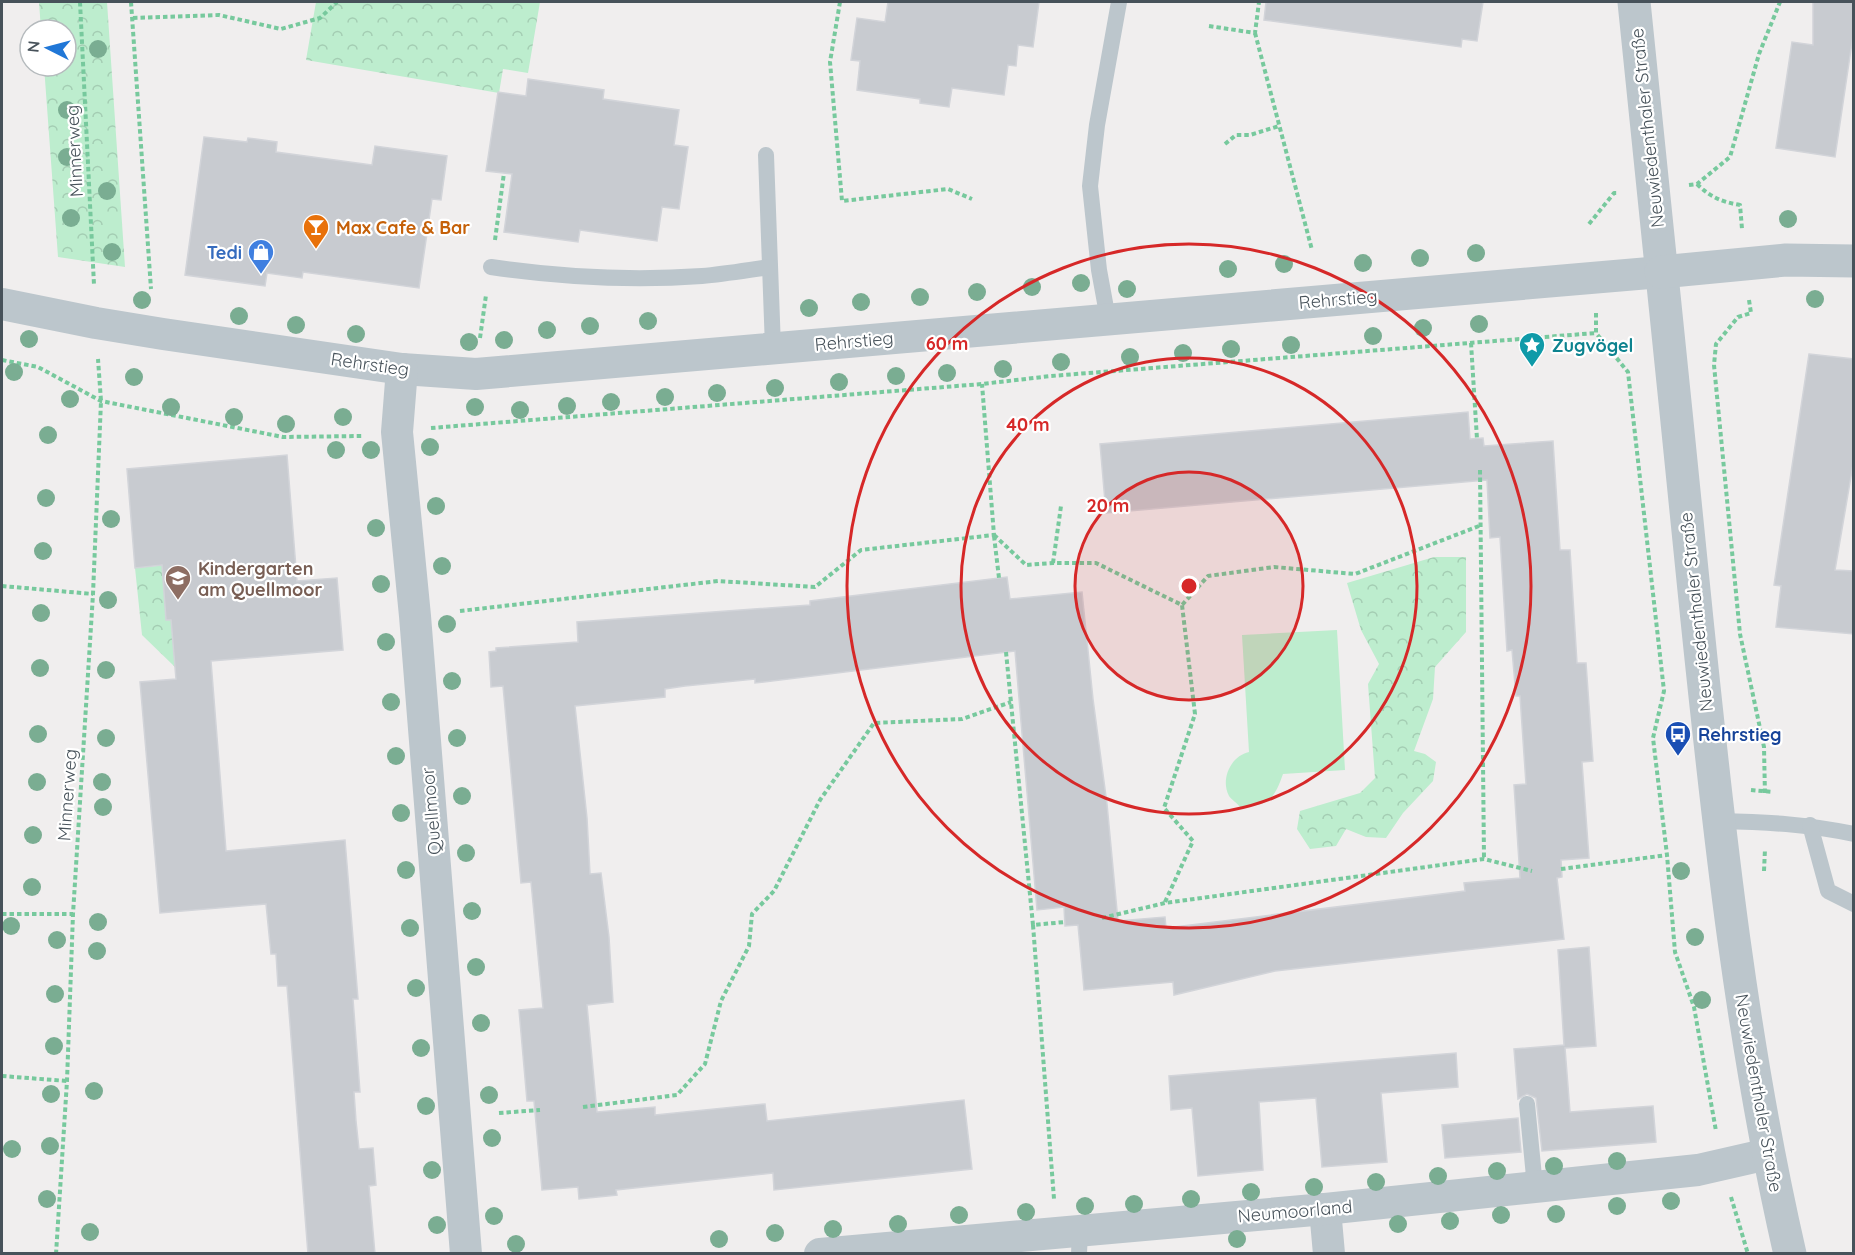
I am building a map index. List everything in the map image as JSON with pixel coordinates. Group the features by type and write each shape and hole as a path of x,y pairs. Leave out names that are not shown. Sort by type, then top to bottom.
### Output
{"street":[{"name":"Neuwiedenthaler Straße","path":"1634,2 1719,821 1743,1012 1768,1154 1790,1254"},
{"name":"Rehrstieg","path":"2,304 96,323 402,369 476,374 1786,260 1854,261"},
{"name":"Quellmoor","path":"402,369 398,432 415,615 466,1254"},
{"name":"Neumoorland","path":"820,1254 1079,1242 1325,1209 1698,1170 1768,1154"},
{"path":"1325,1209 1329,1254"}],"lane":[{"path":"1108,319 1099,270 1090,186 1097,126 1119,2"},
{"path":"766,155 773,348"},
{"path":"491,267 532,273 644,277 701,276 770,267"},
{"path":"1719,821 1810,825 1854,834"},
{"path":"1810,825 1828,891 1854,904"},
{"path":"1527,1104 1535,1187"}],"path":[{"name":"Minnerweg","path":"80,2 94,288"},
{"path":"131,2 151,289"},
{"path":"132,18 219,15 281,29 320,18 337,2"},
{"path":"840,2 830,62 842,201 948,189 972,199"},
{"path":"1258,2 1255,33 1312,250"},
{"path":"1589,224 1614,194 1654,187 1697,184 1730,157 1759,54 1780,2"},
{"path":"1209,26 1255,33"},
{"path":"1225,144 1236,135 1250,135 1279,126"},
{"path":"1697,184 1705,192 1721,201 1740,205 1750,313 1738,317 1716,344 1714,365 1740,634 1764,747 1764,876"},
{"path":"1596,316 1596,333 1628,372 1664,691 1653,738 1667,855 1675,952 1694,1007 1722,1165 1748,1254"},
{"path":"422,429 1596,333"},
{"path":"1471,343 1477,439"},
{"name":"Minnerweg","path":"56,1254 93,594 101,401 98,348"},
{"path":"2,360 38,367 101,401 283,437 365,435"},
{"path":"982,384 999,578"},
{"path":"1480,470 1485,859"},
{"path":"1053,562 1061,506"},
{"path":"1165,903 1193,840 1164,808 1195,714 1182,605 1208,576 1274,567 1355,574 1479,526"},
{"path":"460,611 718,581 815,587 861,550 994,536 1026,565 1053,562 1096,562 1182,605"},
{"path":"2,586 93,594"},
{"path":"1006,652 1033,925 1054,1204 1079,1242"},
{"path":"583,1107 677,1095 705,1064 721,1001 749,946 752,914 774,891 820,800 874,723 962,719 1011,702"},
{"path":"1561,868 1667,855"},
{"path":"1101,918 1165,903 1485,859 1532,871"},
{"path":"2,914 74,914"},
{"path":"1033,925 1065,922"},
{"path":"2,1076 67,1081"},
{"path":"500,1113 540,1110"}],"green space":[{"path":"39,2 107,2 125,267 58,257 45,78 78,78 78,18 40,18"},
{"path":"316,2 540,2 528,73 503,69 499,93 306,60"},
{"path":"1434,557 1466,557 1466,632 1435,667 1433,699 1414,751 1425,754 1436,762 1433,781 1403,813 1386,838 1366,837 1346,829 1336,846 1310,849 1297,829 1300,811 1360,793 1375,778 1368,684 1379,664 1361,630 1347,583"},
{"path":"235,559 171,620 175,667 142,635 135,568"},
{"path":"1337,630 1345,770 1283,774 1269,800 1257,805 1240,807 1229,796 1226,783 1232,763 1249,752 1242,635"}],"building":[{"path":"888,2 1039,2 1033,47 1018,45 1016,66 1008,65 1004,95 952,88 949,107 920,103 920,99 857,90 860,61 851,60 857,18 885,22"},
{"path":"1266,2 1483,2 1477,41 1462,39 1461,47 1264,20"},
{"path":"1813,2 1854,2 1854,29 1835,157 1776,148 1792,42 1813,45"},
{"path":"528,79 604,90 603,99 679,110 674,145 688,147 679,209 662,207 657,241 580,230 578,242 504,232 512,174 486,171 498,92 526,96"},
{"path":"204,137 247,142 248,138 277,142 276,152 372,165 375,146 447,156 441,200 432,199 419,288 303,272 302,278 267,273 265,286 185,275"},
{"path":"1809,354 1854,359 1854,459 1835,570 1854,571 1854,634 1776,627 1781,586 1774,585"},
{"path":"1468,412 1470,439 1483,438 1484,446 1553,441 1560,550 1570,550 1577,663 1586,663 1593,761 1582,762 1589,858 1561,860 1562,877 1557,878 1564,939 1275,971 1174,995 1173,982 1084,990 1078,925 1065,926 1064,907 1037,910 1015,651 755,683 755,679 685,686 665,689 665,697 575,706 587,818 590,874 601,873 609,937 613,1002 587,1005 597,1112 655,1107 655,1115 765,1104 767,1121 964,1100 972,1169 774,1190 773,1173 616,1190 617,1195 579,1199 578,1187 542,1190 534,1101 527,1101 519,1010 543,1008 531,882 521,883 503,686 491,687 489,652 496,651 496,648 578,642 577,622 810,605 810,601 1007,577 1010,599 1082,592 1118,921 1165,917 1166,928 1465,891 1464,883 1520,878 1514,785 1526,784 1520,696 1516,696 1512,650 1507,651 1500,537 1490,538 1487,480 1106,513 1100,444"},
{"path":"287,455 297,581 337,578 343,650 211,661 226,851 345,840 358,999 353,999 360,1092 354,1092 356,1121 359,1149 373,1148 376,1185 369,1186 375,1254 308,1254 287,986 278,986 276,954 271,954 266,904 160,913 140,682 176,679 171,620 166,620 162,565 135,568 127,469"},
{"path":"1589,947 1596,1046 1565,1048 1570,1112 1653,1106 1656,1142 1542,1151 1536,1098 1527,1094 1518,1099 1514,1049 1564,1045 1558,950"},
{"path":"1456,1053 1458,1087 1381,1093 1387,1162 1322,1167 1316,1098 1259,1102 1263,1170 1198,1176 1192,1108 1171,1110 1169,1076"},
{"path":"1518,1118 1521,1152 1445,1158 1442,1125"}],"place":[{"name":"Max Cafe & Bar","path":"316,250"},
{"name":"Tedi","path":"261,275"},
{"name":"Zugvögel","path":"1532,368"},
{"name":"Kindergarten am Quellmoor","path":"178,601"},
{"name":"Rehrstieg","path":"1678,757"}]}
